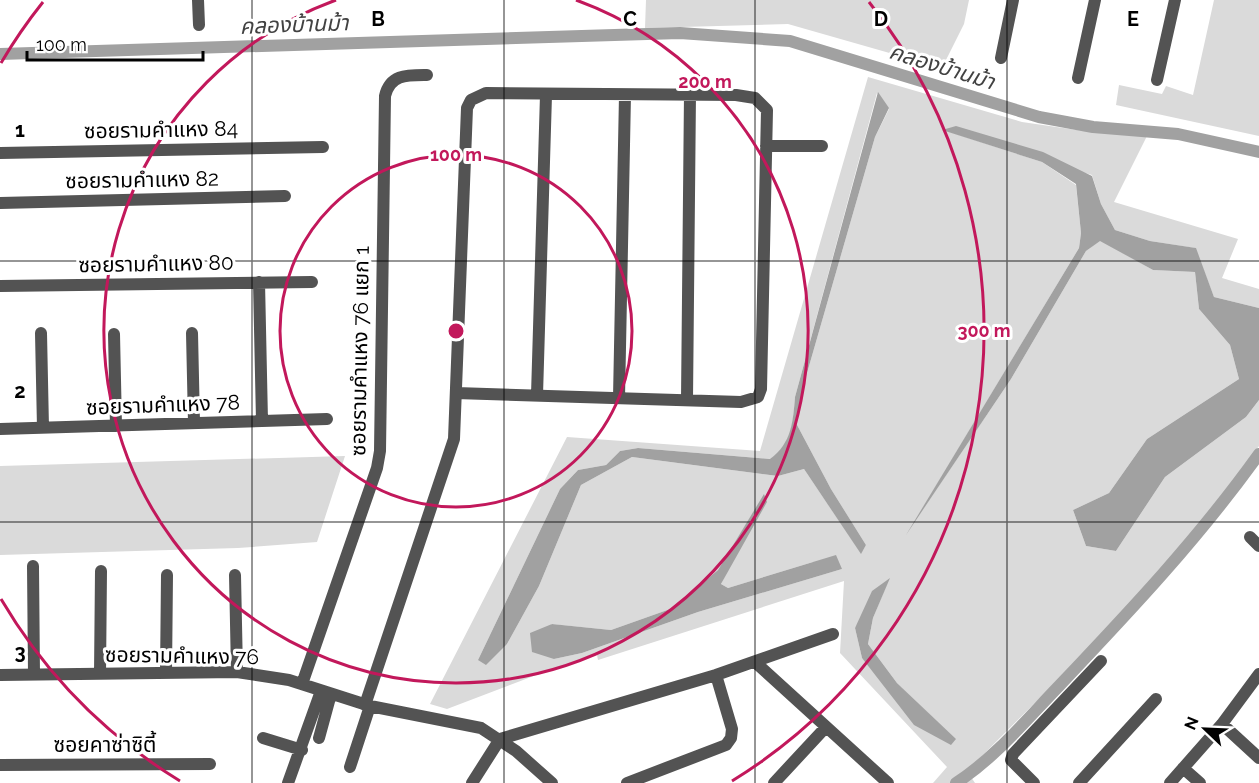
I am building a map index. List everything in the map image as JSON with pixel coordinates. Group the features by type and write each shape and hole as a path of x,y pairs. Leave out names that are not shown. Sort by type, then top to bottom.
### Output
{"street":[{"path":"198,0 199,25"},
{"path":"1001,58 1013,0"},
{"path":"1078,78 1095,0"},
{"path":"1157,80 1174,0"},
{"name":"ซอยรามคำแหง 76 แยก 1","path":"302,684 377,468 380,451 387,85 397,78 427,75"},
{"path":"350,767 454,439 467,108 471,100 486,93 625,95 690,93 754,98 767,110 761,389 758,397 748,401 456,393"},
{"path":"687,400 690,93"},
{"path":"537,395 546,95"},
{"path":"619,398 625,95"},
{"path":"766,146 822,146"},
{"name":"ซอยรามคำแหง 84","path":"0,153 323,147"},
{"name":"ซอยรามคำแหง 82","path":"0,203 285,196"},
{"path":"259,282 262,421"},
{"name":"ซอยรามคำแหง 80","path":"0,286 312,282"},
{"path":"41,333 43,428"},
{"path":"192,333 194,423"},
{"path":"114,334 116,426"},
{"name":"ซอยรามคำแหง 78","path":"0,429 327,419"},
{"path":"33,566 34,675"},
{"path":"100,674 101,571"},
{"path":"166,674 168,574"},
{"path":"235,575 237,672"},
{"path":"472,783 500,739 716,675 833,634"},
{"path":"1034,783 1013,765 1011,760 1013,754 1101,661"},
{"path":"755,662 826,727 879,780"},
{"name":"ซอยรามคำแหง 76","path":"0,675 237,672 302,684 368,706 465,724 500,739 552,783"},
{"path":"627,783 726,745 731,738 732,729 716,675"},
{"path":"1170,783 1222,724 1259,675"},
{"path":"319,738 326,692"},
{"path":"288,783 326,692"},
{"path":"1079,783 1156,699"},
{"path":"1222,724 1259,758"},
{"path":"774,783 826,727"},
{"path":"263,738 302,750"},
{"name":"ซอยคาซ่าซิตี้","path":"0,765 210,764"},
{"path":"1184,768 1200,783"}],"shaded area":[{"path":"646,0 969,0 964,24 942,68 788,24 645,28"},
{"path":"1214,0 1259,0 1259,136 1116,105 1119,85 1162,94 1166,86 1193,95"},
{"path":"868,77 1022,122 1077,130 1147,136 1114,202 1238,239 1222,278 1259,289 1259,308 1214,297 1195,248 1150,241 1115,230 1101,204 1092,175 944,130 1042,162 1076,185 1081,233 1079,248 915,521 1011,379 1086,251 1100,240 1153,270 1195,272 1199,309 1230,345 1239,379 1147,439 1109,493 1073,510 1086,546 1116,551 1165,477 1246,417 1259,400 1259,446 1197,530 1145,592 967,771 975,783 933,783 947,767 840,653 844,581 598,660 597,655 552,669 447,709 430,704 567,437 760,451","holes":["877,93 889,109 875,137 805,380 796,423 831,489 866,545 861,553 804,469 778,476 632,457 581,485 539,586 507,644 478,660 560,489 578,470 606,465 620,451 638,448 771,459 784,446 788,439 794,415 795,397","764,495 721,584 728,588 813,562 842,569 698,612 582,653 554,659 551,624 611,630 673,608 718,570","889,579 873,618 868,644 897,683 955,739 951,744 862,658 855,628"]},
{"path":"878,92 889,108 875,137 805,380 796,423 831,489 866,545 861,554 804,469 778,476 632,457 581,485 539,586 507,644 486,665 478,660 560,489 578,470 606,465 620,451 638,448 770,459 783,446 790,431 795,397"},
{"path":"956,126 1043,152 1092,176 1101,204 1115,230 1150,241 1196,248 1214,297 1259,308 1259,400 1246,417 1165,477 1116,551 1086,546 1073,510 1109,493 1147,439 1239,379 1230,345 1199,309 1195,272 1153,270 1100,241 1086,251 1011,379 906,535 1079,248 1081,233 1076,184 1042,162 942,130"},
{"path":"345,456 317,542 238,548 0,555 0,466"},
{"path":"764,494 767,502 721,584 728,588 836,555 842,569 698,612 582,653 554,659 532,652 530,633 552,624 611,630 673,608 718,570"},
{"path":"890,578 873,618 868,644 897,683 956,739 951,745 914,725 862,658 855,628 872,591"}],"waterway":[{"name":"คลองบ้านม้า","path":"0,54 680,33 790,41 1039,117 1093,127 1178,134 1259,152"},
{"path":"956,783 1010,738 1112,630 1188,545 1259,454"}]}
